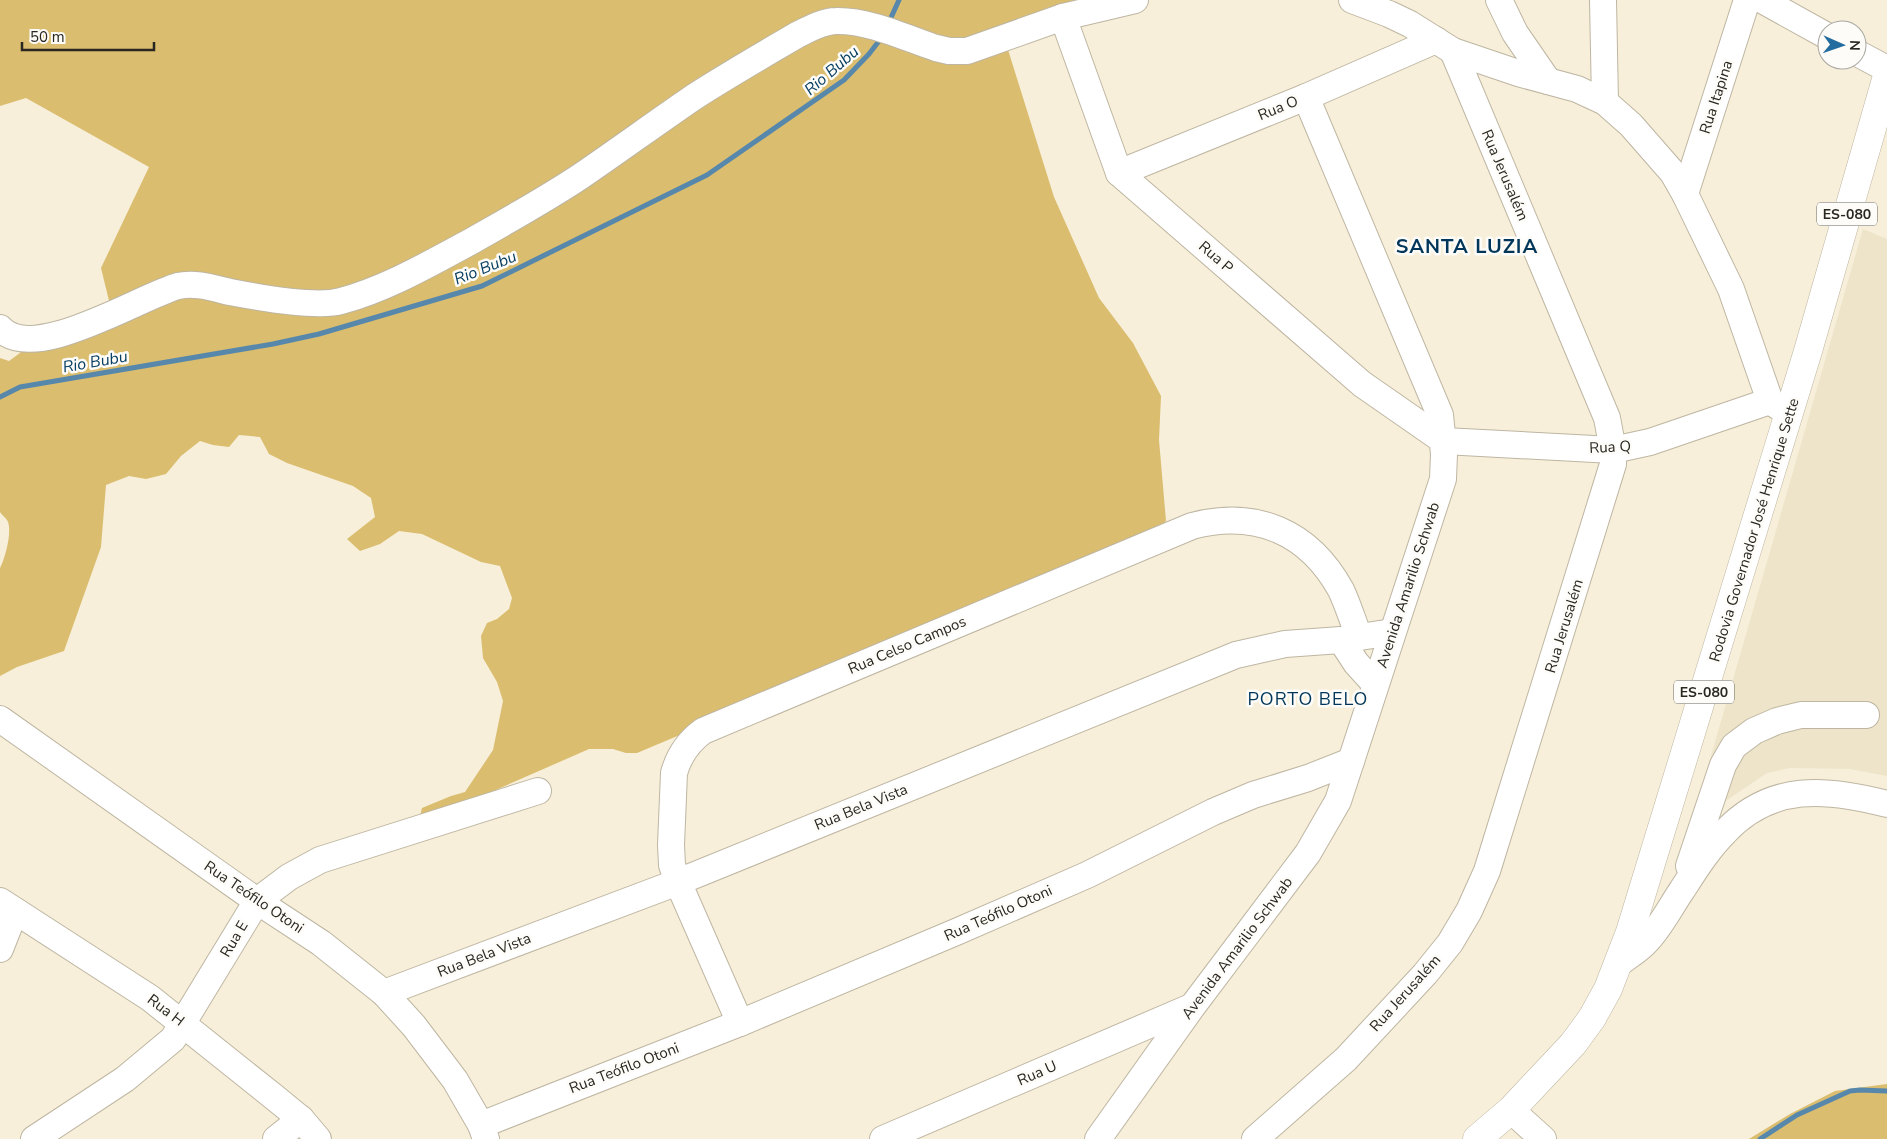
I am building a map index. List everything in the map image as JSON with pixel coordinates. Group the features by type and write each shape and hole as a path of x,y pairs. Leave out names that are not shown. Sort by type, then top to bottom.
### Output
{"main road":[{"name":"Rodovia Governador José Henrique Sette","path":"1477,1139 1511,1110 1573,1044 1592,1018 1618,964 1655,853 1779,407 1885,91"}],"street":[{"path":"0,328 5,334 16,338 42,339 61,335 166,290 194,284 257,297 318,303 339,302 376,289 418,270 506,221 579,177 696,97 814,26 835,21 860,23 936,48 949,51 967,50 1063,17 1136,0"},
{"path":"1352,0 1410,24 1444,46 1577,89 1604,102 1642,136 1673,173 1685,194 1731,289 1779,407"},
{"path":"1499,0 1515,33 1548,81"},
{"path":"1603,0 1604,102"},
{"name":"Rua Itapina","path":"1685,194 1747,0"},
{"path":"1762,0 1817,30"},
{"name":"Rua P","path":"1063,17 1119,173 1362,384 1444,441"},
{"name":"Rua O","path":"1119,173 1306,97 1444,46"},
{"name":"Rua Jerusalém","path":"1255,1139 1346,1059 1425,974 1450,943 1469,911 1487,870 1612,471 1614,450 1607,418 1444,46"},
{"path":"1867,59 1887,70"},
{"name":"Avenida Amarilio Schwab","path":"1098,1139 1192,1007 1308,853 1338,801 1443,479 1444,441 1440,415 1306,97"},
{"name":"Rua Q","path":"1444,441 1614,450 1779,407"},
{"name":"Rua Celso Campos","path":"740,1023 672,865 674,773 684,749 703,731 1192,526 1211,521 1231,519 1250,521 1269,526 1296,539 1318,558 1330,573 1341,592 1350,638"},
{"name":"Rua Bela Vista","path":"384,993 678,882 1236,655 1285,644 1392,632"},
{"path":"1350,638 1356,663 1375,684"},
{"path":"1680,893 1724,766 1734,746 1754,731 1778,721 1801,715 1866,715"},
{"name":"Rua Teófilo Otoni","path":"0,719 257,901 321,943 384,993 414,1026 449,1073 483,1132 1087,875 1213,812 1253,795 1308,778 1351,761"},
{"name":"Rua E","path":"34,1139 125,1079 173,1039 184,1024 257,901 289,877 320,860 538,791"},
{"path":"1618,964 1646,943 1702,860 1725,831 1750,811 1772,799 1794,793 1820,792 1843,794 1887,804"},
{"path":"0,949 7,906"},
{"name":"Rua H","path":"7,906 150,998 301,1119 318,1139"},
{"name":"Rua U","path":"882,1139 1192,1007"},
{"path":"1511,1110 1544,1139"},
{"path":"276,1139 301,1119"}],"shaded area":[{"path":"0,0 1087,0 1005,40 1054,197 1099,298 1133,343 1161,396 1159,440 1166,521 1146,539 637,753 626,753 613,749 589,749 448,811 420,816 422,808 465,792 493,750 503,701 497,682 483,658 481,636 487,623 497,619 509,609 512,598 500,566 481,562 422,534 399,531 380,544 360,551 347,539 375,517 371,498 353,486 287,463 269,454 260,437 239,435 229,447 200,441 181,456 166,474 146,479 129,476 106,485 101,547 64,651 17,667 0,676 0,568 9,539 9,527 7,520 0,512 0,358 9,361 24,350 113,317 101,268 149,167 26,98 0,106"},
{"path":"1863,229 1887,239 1887,776 1850,769 1790,768 1767,773 1717,807 1724,785 1704,780"},
{"path":"1887,1084 1887,1139 1749,1139 1790,1114 1835,1091"}],"waterway":[{"name":"Rio Bubu","path":"889,22 899,0"},
{"name":"Rio Bubu","path":"0,397 20,387 273,344 319,334 482,286 707,175 844,80 869,54 882,37"},
{"path":"1760,1139 1797,1115 1850,1091 1887,1091"}],"district":[{"name":"SANTA LUZIA","path":"1467,246"},
{"name":"PORTO BELO","path":"1308,699"}]}
